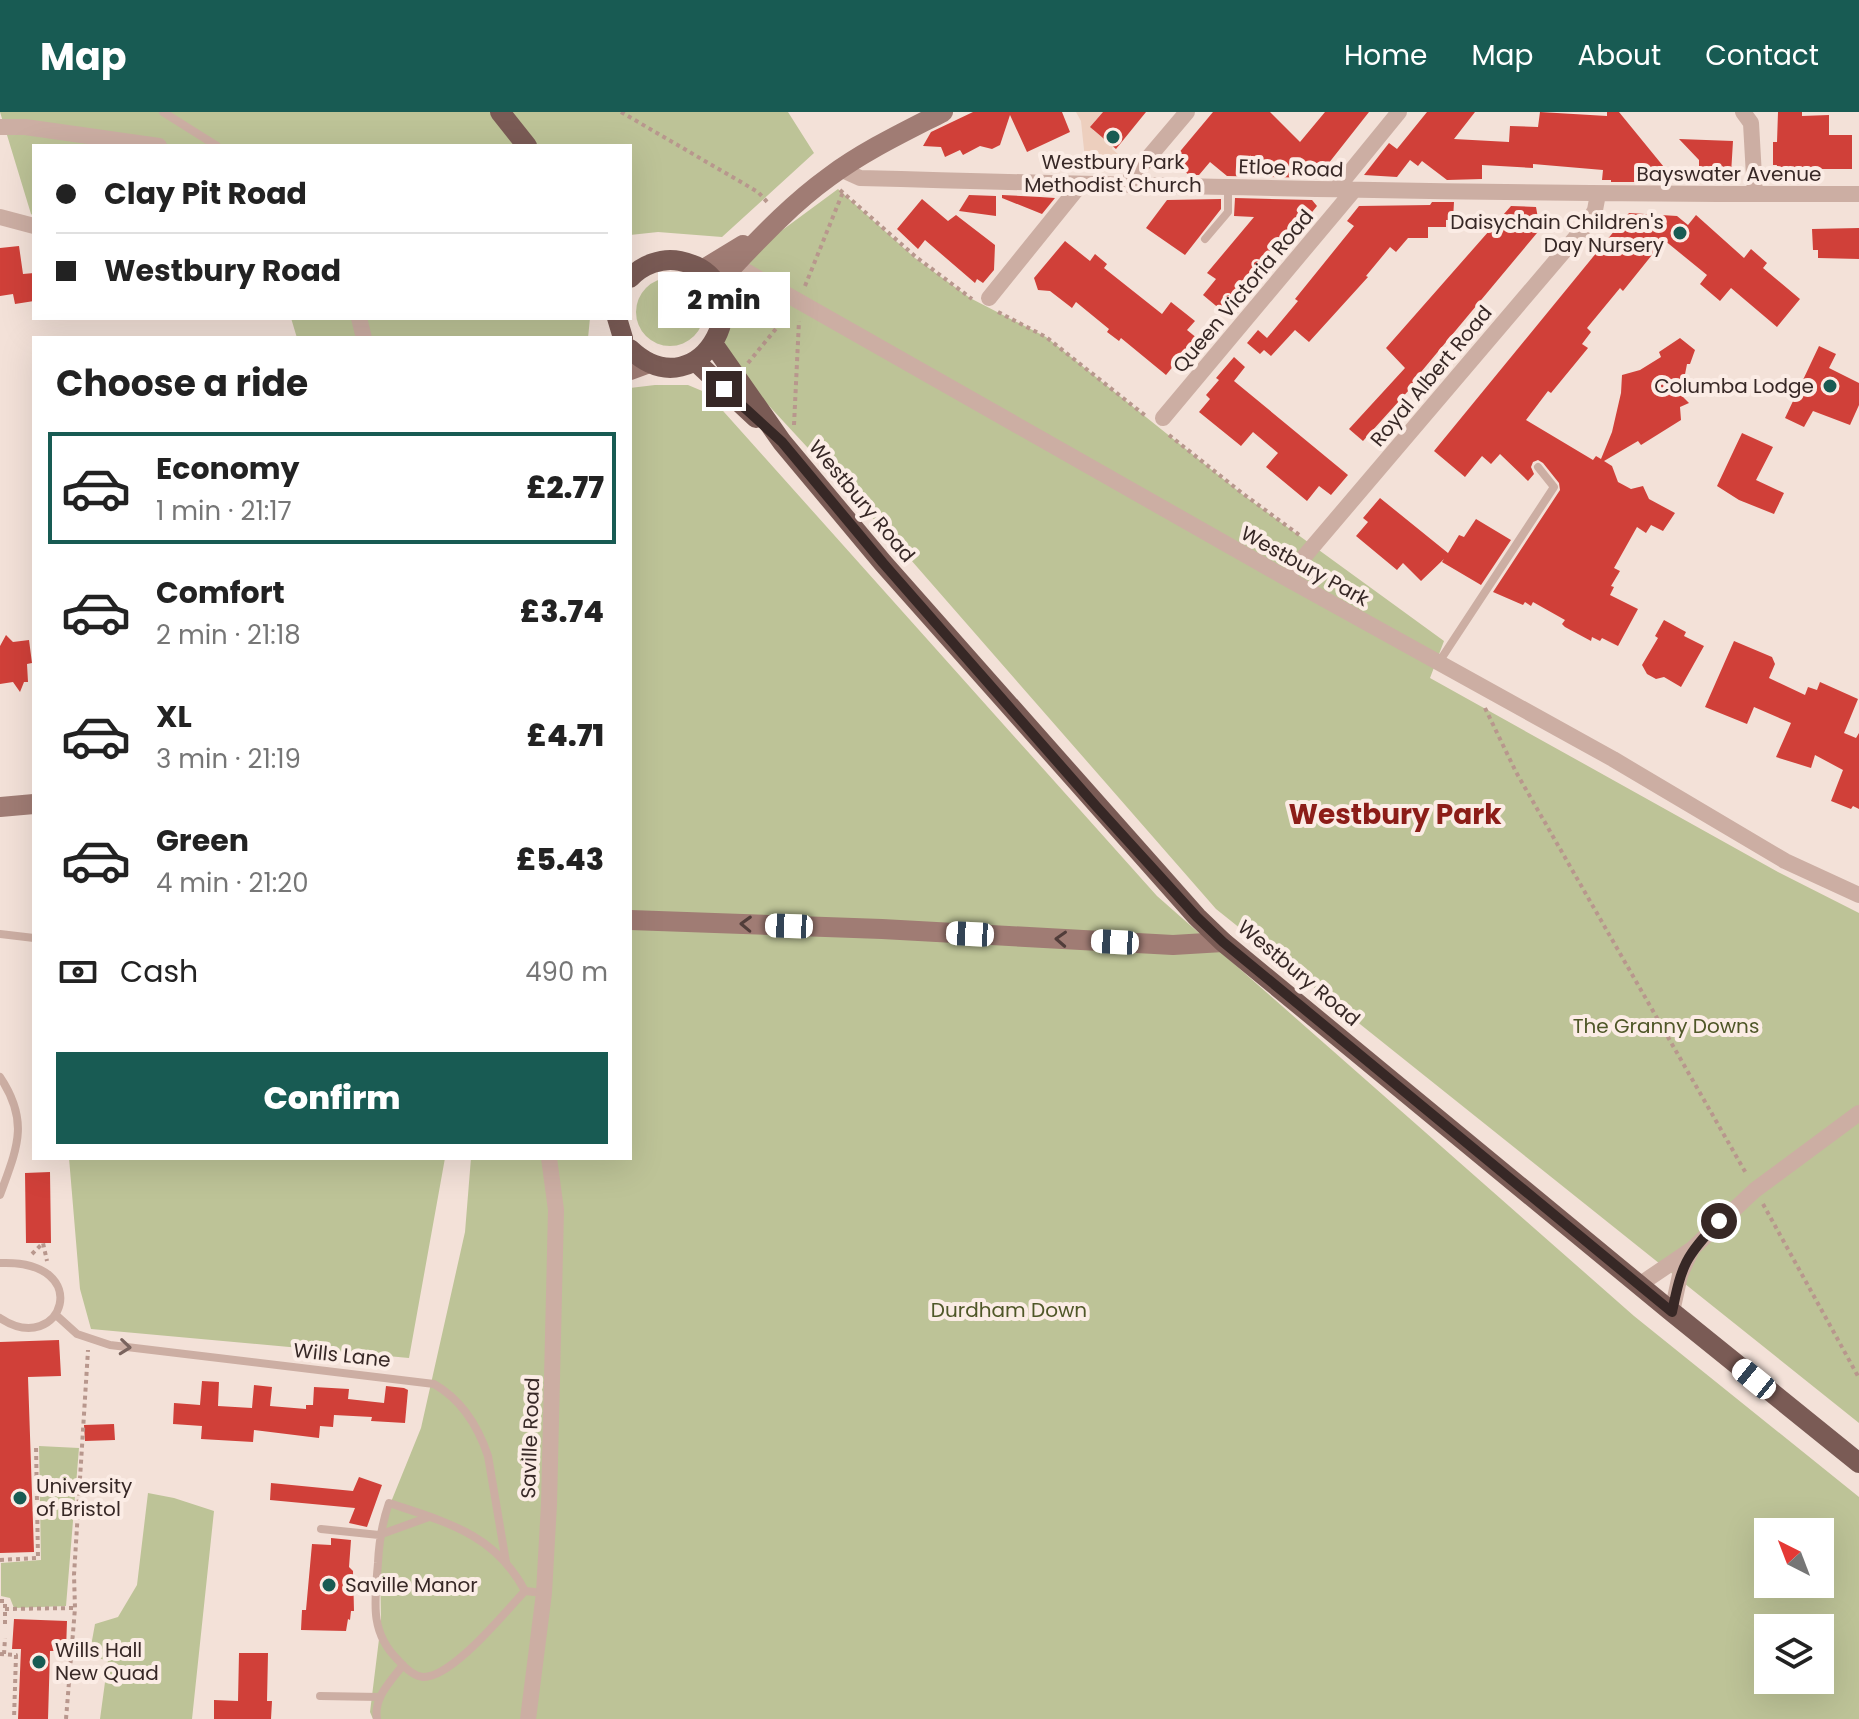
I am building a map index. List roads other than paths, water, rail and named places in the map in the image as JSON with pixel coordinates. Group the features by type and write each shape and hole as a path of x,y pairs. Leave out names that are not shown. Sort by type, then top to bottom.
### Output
{"main road":[{"path":"500,112 526,144"},
{"path":"709,277 834,174 943,112"},
{"path":"709,277 735,265 772,226"},
{"path":"637,272 674,260 709,277 722,300 724,316 714,345 695,361 680,366 640,366"},
{"name":"Westbury Road","path":"714,345 782,442 903,587 1197,917 1223,942 1859,1463"},
{"name":"Westbury Road","path":"695,361 782,442"},
{"path":"0,807 32,804"},
{"path":"1173,945 1197,917"},
{"path":"632,920 882,929 1173,945 1223,942"}],"street":[{"path":"1126,184 1187,112"},
{"path":"1337,188 1399,112"},
{"path":"1743,112 1751,123 1755,194"},
{"path":"0,127 25,127 145,144"},
{"name":"Etloe Road","path":"834,174 860,178 1081,184 1598,194"},
{"path":"990,305 1081,184"},
{"name":"Queen Victoria Road","path":"1163,425 1354,190"},
{"name":"Bayswater Avenue","path":"1598,194 1859,194"},
{"name":"Royal Albert Road","path":"1286,578 1588,223 1598,194"},
{"path":"0,217 32,225"},
{"name":"Westbury Park","path":"735,265 1286,578 1613,759 1785,861 1859,895"},
{"path":"1639,1285 1692,1249 1755,1190 1859,1113"},
{"name":"Saville Road","path":"528,1719 544,1593 556,1210 549,1160"},
{"path":"1672,1312 1680,1275 1692,1249"}],"lane":[{"path":"163,112 214,144"},
{"path":"1205,239 1228,212 1228,186"},
{"path":"1439,663 1554,487 1538,467"},
{"path":"0,934 32,938"},
{"path":"0,1077 10,1092 21,1129 0,1195"},
{"path":"0,1263 26,1265 43,1272 56,1283 62,1294 61,1307 56,1315 41,1325 25,1328 0,1318"},
{"name":"Wills Lane","path":"56,1315 77,1334 110,1345 434,1384 445,1390 467,1412 483,1440 506,1562"},
{"path":"389,1503 468,1532 506,1562 525,1591 485,1632 478,1645 442,1671 423,1677 403,1665 381,1640 374,1613 379,1535 389,1503"},
{"path":"321,1529 379,1535 430,1517"},
{"path":"525,1591 544,1593"},
{"path":"369,1642 381,1640"},
{"path":"377,1719 375,1709 380,1697 403,1665"},
{"path":"320,1696 380,1697"}],"place":[{"name":"Westbury Park Methodist Church","path":"1113,137"},
{"name":"Daisychain Children's Day Nursery","path":"1680,233"},
{"name":"Columba Lodge","path":"1830,386"},
{"name":"University of Bristol","path":"20,1498"},
{"name":"Saville Manor","path":"329,1585"},
{"name":"Wills Hall New Quad","path":"39,1662"}],"district":[{"name":"Westbury Park","path":"1395,814"}],"park label":[{"name":"The Granny Downs","path":"1666,1026"},
{"name":"Durdham Down","path":"1009,1310"}]}
